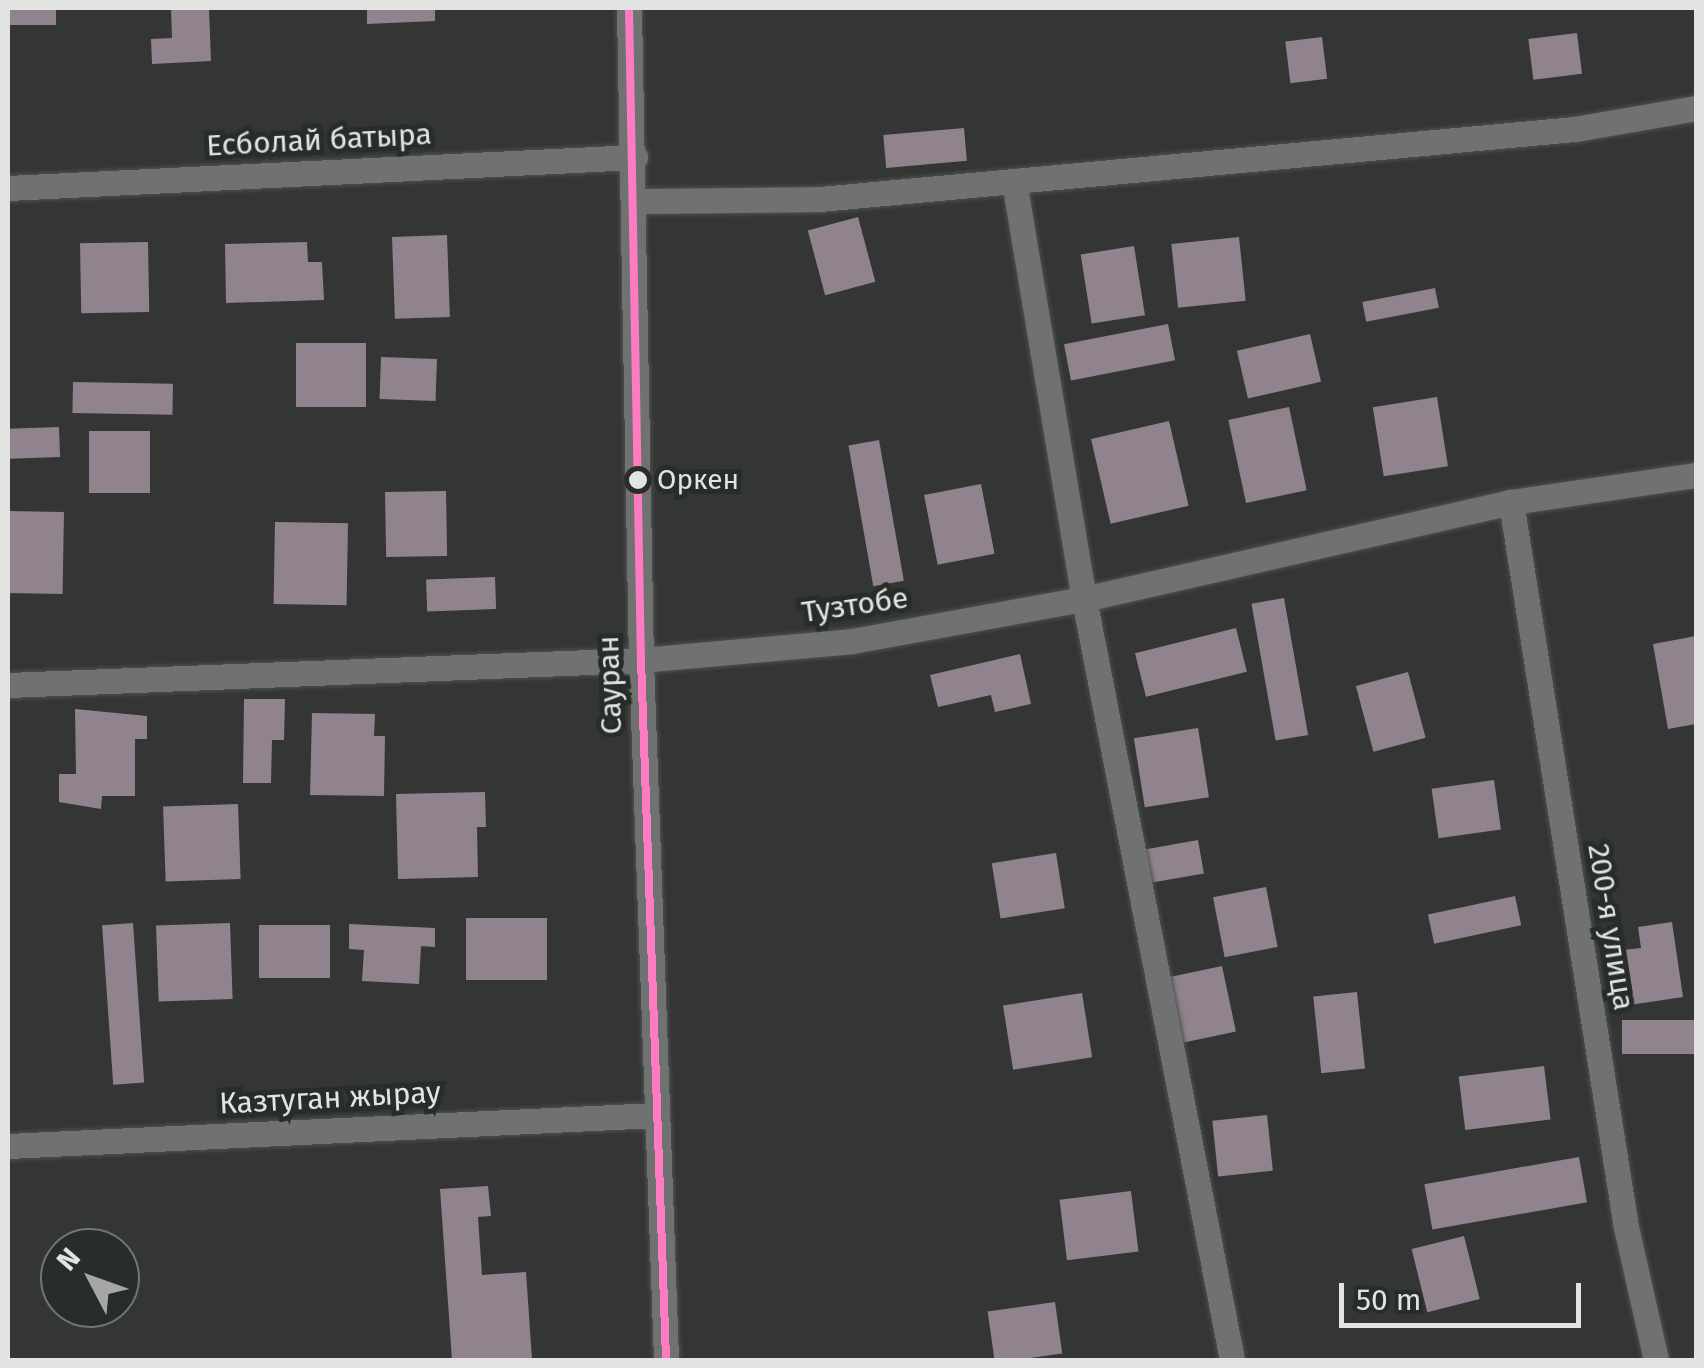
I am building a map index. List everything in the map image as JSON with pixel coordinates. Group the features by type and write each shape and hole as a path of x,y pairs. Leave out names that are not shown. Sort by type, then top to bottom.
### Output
{"street":[{"name":"Сауран","path":"629,8 635,157 642,660 666,1360"},
{"path":"635,201 820,199 1575,129 1696,108"},
{"name":"Есболай батыра","path":"8,188 635,157"},
{"path":"1014,180 1084,599 1232,1360"},
{"name":"Тузтобе","path":"8,685 642,660 852,641 1084,599 1511,502 1696,475"},
{"name":"200-я улица","path":"1511,502 1626,1227 1656,1360"},
{"name":"Казтуган жырау","path":"8,1146 656,1116"}],"building":[{"path":"8,8 56,8 56,25 8,25"},
{"path":"171,8 209,8 211,61 152,64 151,39 172,38"},
{"path":"367,8 435,8 435,21 367,24"},
{"path":"1577,33 1582,74 1533,80 1528,39"},
{"path":"1322,37 1327,79 1290,83 1285,42"},
{"path":"964,128 967,161 886,168 883,135"},
{"path":"858,217 875,282 825,295 808,230"},
{"path":"447,235 450,317 395,319 392,237"},
{"path":"1239,237 1246,301 1178,308 1171,244"},
{"path":"148,242 149,312 81,313 80,243"},
{"path":"307,242 308,262 322,262 324,300 226,303 225,244"},
{"path":"1134,246 1145,315 1092,324 1081,254"},
{"path":"1435,288 1439,308 1366,322 1362,302"},
{"path":"1168,324 1175,360 1071,381 1064,344"},
{"path":"1310,334 1321,382 1248,399 1237,351"},
{"path":"296,343 366,343 366,407 296,407"},
{"path":"381,357 437,359 436,401 380,399"},
{"path":"73,382 173,384 172,415 72,413"},
{"path":"1437,397 1448,466 1384,476 1373,407"},
{"path":"1289,407 1307,490 1246,503 1228,420"},
{"path":"1169,421 1189,506 1111,524 1091,439"},
{"path":"59,427 60,457 9,459 8,429"},
{"path":"89,431 150,431 150,493 89,493"},
{"path":"879,440 904,581 873,586 848,445"},
{"path":"981,484 995,554 938,565 924,495"},
{"path":"446,491 447,556 386,557 385,492"},
{"path":"8,511 64,512 63,594 8,593"},
{"path":"275,522 348,523 347,605 274,604"},
{"path":"495,577 496,609 427,611 426,579"},
{"path":"1284,598 1308,735 1276,741 1252,604"},
{"path":"1236,628 1247,672 1146,697 1135,653"},
{"path":"1696,636 1696,724 1668,729 1653,644"},
{"path":"1020,654 1031,704 995,712 991,695 938,707 930,675"},
{"path":"1408,672 1426,738 1373,752 1356,686"},
{"path":"244,699 285,699 284,740 272,740 271,783 243,783"},
{"path":"75,709 147,716 147,739 135,739 135,796 102,796 101,809 59,802 59,774 76,774"},
{"path":"312,713 375,714 374,736 385,736 384,796 310,795"},
{"path":"1198,728 1209,797 1145,807 1134,738"},
{"path":"1494,780 1501,830 1439,838 1432,789"},
{"path":"485,792 486,827 477,827 478,877 398,879 396,794"},
{"path":"238,804 241,879 166,882 163,807"},
{"path":"1198,840 1204,873 1151,883 1145,849"},
{"path":"1056,853 1065,908 1001,918 992,863"},
{"path":"1266,887 1278,947 1225,957 1213,897"},
{"path":"1515,896 1521,925 1434,944 1428,915"},
{"path":"466,918 547,918 547,980 466,980"},
{"path":"1672,922 1683,997 1623,1006 1614,951 1641,948 1638,927"},
{"path":"133,923 144,1083 113,1085 102,925"},
{"path":"230,923 233,999 159,1002 156,926"},
{"path":"349,924 435,928 435,947 421,946 419,984 362,981 364,950 349,949"},
{"path":"259,925 330,925 330,978 259,978"},
{"path":"1222,966 1236,1032 1179,1044 1165,978"},
{"path":"1357,992 1365,1069 1321,1073 1313,997"},
{"path":"1082,993 1092,1057 1013,1070 1003,1006"},
{"path":"1622,1020 1696,1020 1696,1054 1622,1054"},
{"path":"1544,1066 1551,1120 1465,1130 1459,1076"},
{"path":"1267,1115 1273,1171 1218,1176 1212,1121"},
{"path":"1579,1157 1587,1202 1432,1230 1424,1184"},
{"path":"488,1186 491,1216 478,1217 482,1275 526,1272 532,1359 452,1360 440,1189"},
{"path":"1131,1191 1138,1252 1067,1260 1060,1200"},
{"path":"1464,1236 1480,1299 1427,1312 1412,1249"},
{"path":"1055,1302 1062,1353 994,1360 988,1311"}],"transit line":[{"path":"629,8 641,660 666,1360"}],"place":[{"name":"Оркен","path":"638,480"}]}
